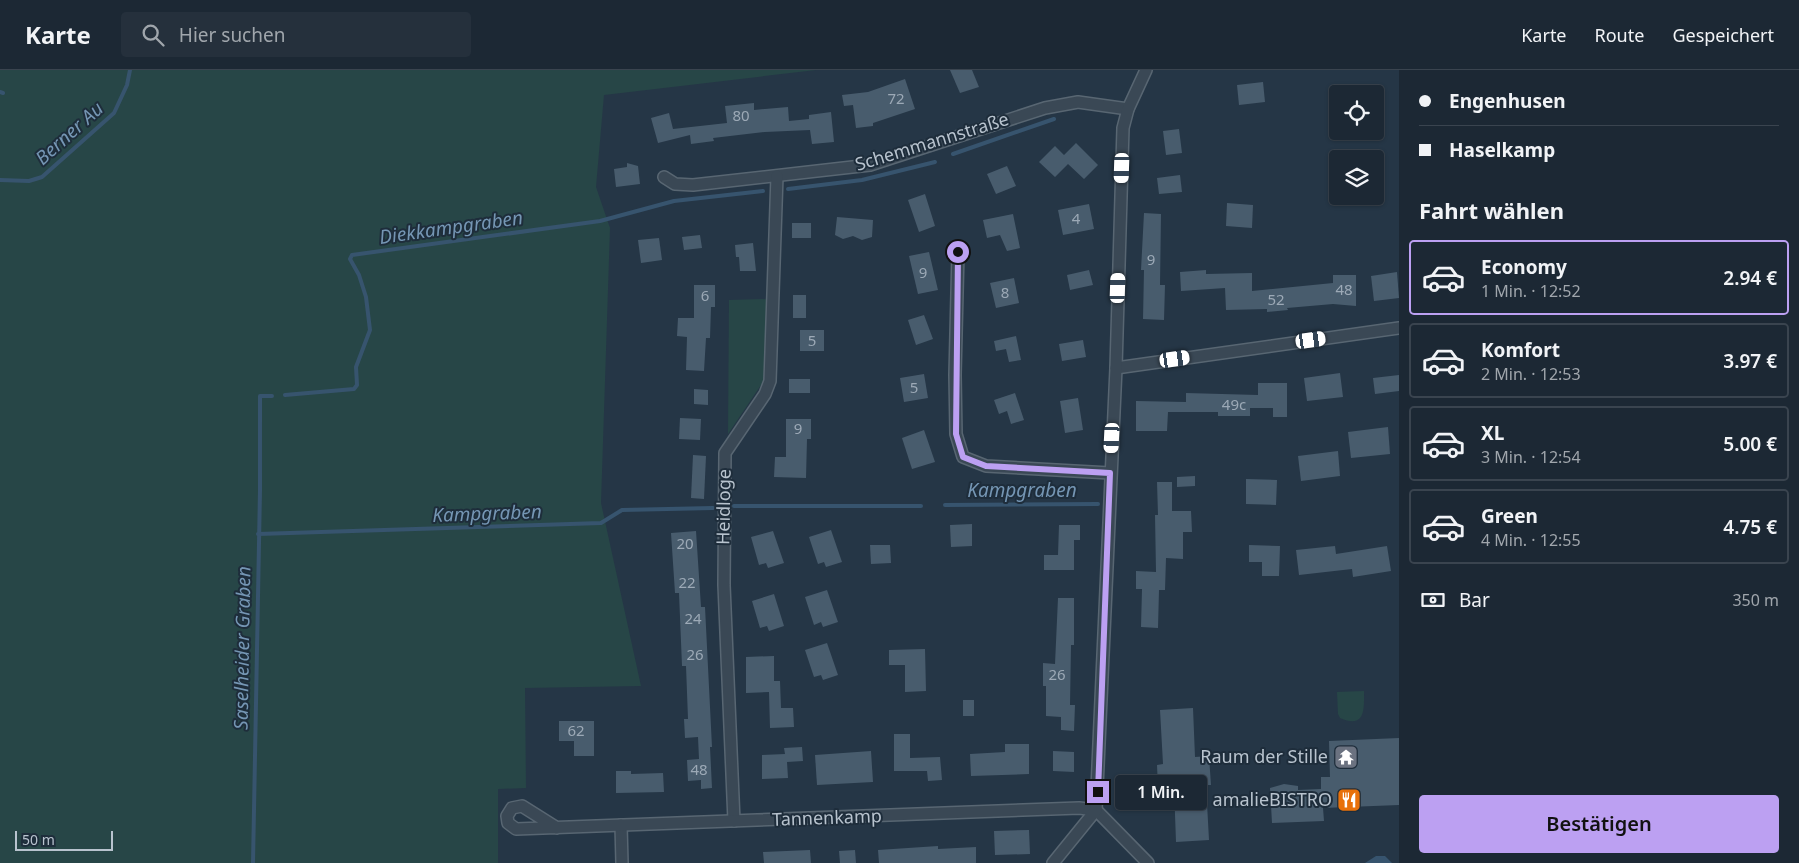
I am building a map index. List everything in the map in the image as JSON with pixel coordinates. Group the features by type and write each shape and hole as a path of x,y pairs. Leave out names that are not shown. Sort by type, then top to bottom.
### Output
{"street":[{"path":"1053,863 1096,810 1116,368 1123,128 1128,109 1146,70"},
{"name":"Schemmannstraße","path":"664,177 675,184 693,185 870,165 1046,108 1078,102 1128,109"},
{"name":"Heidloge","path":"734,821 724,585 724,453 765,394 770,380 777,176"},
{"path":"958,252 956,434 963,457 986,466 1110,473"},
{"path":"1116,368 1399,328"},
{"name":"Tannenkamp","path":"557,828 1079,808 1096,810"},
{"path":"1096,810 1148,863"},
{"path":"621,825 622,863"}],"green space":[{"path":"0,70 816,70 604,95 596,187 610,228 601,503 641,686 525,688 526,788 498,789 498,863 0,863"},
{"path":"768,299 767,376 728,434 729,300"},
{"path":"1364,691 1363,710 1359,719 1348,721 1340,718 1338,714 1337,692"}],"water":[{"path":"1376,856 1385,856 1392,863 1365,863"}],"building":[{"path":"950,70 972,70 979,87 960,93"},
{"path":"905,79 915,109 873,123 873,126 856,128 853,105 844,106 842,95 868,92"},
{"path":"1263,82 1265,102 1239,105 1237,85"},
{"path":"754,103 754,110 788,107 789,121 809,119 809,115 831,112 834,142 812,144 810,130 765,132 713,138 714,141 691,144 690,135 658,143 651,118 669,113 673,129 727,123 725,106"},
{"path":"1179,129 1182,153 1166,155 1163,131"},
{"path":"1076,143 1098,165 1084,179 1068,164 1055,177 1039,162 1055,146 1064,155"},
{"path":"627,163 638,166 640,184 616,187 614,169 627,167"},
{"path":"1007,166 1016,186 996,194 987,174"},
{"path":"1180,175 1182,192 1159,194 1157,178"},
{"path":"925,194 935,226 919,232 908,200"},
{"path":"1227,203 1253,205 1252,228 1226,226"},
{"path":"1089,204 1094,229 1063,235 1058,210"},
{"path":"1144,213 1161,214 1160,285 1165,285 1164,320 1143,319 1144,270 1141,270"},
{"path":"1013,214 1020,248 1007,251 1000,235 987,238 983,220"},
{"path":"837,217 873,220 872,237 862,240 853,236 843,239 835,235"},
{"path":"792,223 811,223 811,238 792,238"},
{"path":"700,235 702,248 684,250 682,237"},
{"path":"659,238 662,260 641,263 638,240"},
{"path":"753,243 756,271 740,271 739,257 736,257 735,245"},
{"path":"929,252 938,290 918,294 909,256"},
{"path":"1089,270 1093,285 1070,290 1067,275"},
{"path":"1206,270 1206,274 1252,273 1252,291 1333,283 1333,275 1356,275 1356,306 1333,304 1287,308 1288,310 1267,312 1267,309 1226,310 1225,288 1181,291 1180,272"},
{"path":"1397,272 1399,298 1374,301 1371,276"},
{"path":"1014,278 1019,303 996,308 990,283"},
{"path":"694,285 715,285 715,307 711,307 710,338 706,338 704,371 686,370 687,337 677,336 678,318 694,318"},
{"path":"793,295 806,295 806,318 793,318"},
{"path":"924,315 933,339 916,345 908,320"},
{"path":"800,330 824,330 824,351 800,351"},
{"path":"1016,336 1021,360 1009,362 1006,349 996,351 994,341"},
{"path":"1083,340 1086,357 1062,361 1059,344"},
{"path":"1340,373 1343,397 1307,401 1304,378"},
{"path":"924,374 928,398 904,402 900,378"},
{"path":"1399,375 1399,391 1375,394 1373,378"},
{"path":"789,379 810,379 810,393 789,393"},
{"path":"1258,383 1287,383 1287,417 1273,417 1273,408 1250,408 1250,416 1218,416 1218,412 1168,412 1167,431 1136,431 1136,401 1186,402 1186,393 1258,395"},
{"path":"694,389 708,390 708,405 694,404"},
{"path":"1015,393 1024,420 1011,424 1007,411 999,414 994,400"},
{"path":"1078,398 1083,430 1065,433 1060,401"},
{"path":"680,418 701,419 700,440 679,439"},
{"path":"786,419 811,419 811,439 807,439 806,478 774,477 775,457 786,457"},
{"path":"1388,427 1390,454 1351,458 1348,432"},
{"path":"924,430 935,462 912,469 902,438"},
{"path":"1338,451 1340,476 1301,481 1298,456"},
{"path":"693,455 706,456 704,499 691,498"},
{"path":"1195,476 1195,486 1177,487 1177,477"},
{"path":"1246,479 1277,480 1276,505 1246,504"},
{"path":"1157,482 1172,482 1172,511 1191,511 1192,532 1183,532 1183,559 1166,558 1165,590 1159,590 1158,628 1141,627 1142,589 1136,589 1136,571 1156,572 1155,515 1158,515"},
{"path":"972,524 972,546 951,547 950,525"},
{"path":"1059,525 1080,525 1080,540 1074,540 1074,570 1044,570 1044,555 1058,555"},
{"path":"831,530 842,562 826,567 824,562 818,564 809,537"},
{"path":"696,531 701,607 705,607 712,747 710,747 712,788 701,789 701,780 688,781 687,760 699,759 698,737 685,738 684,719 688,719 686,666 682,666 679,593 675,593 671,533"},
{"path":"773,531 784,563 768,568 766,563 759,565 751,537"},
{"path":"870,545 890,545 891,563 871,564"},
{"path":"1249,545 1280,546 1279,576 1262,576 1262,562 1249,562"},
{"path":"1335,546 1336,554 1387,546 1391,571 1353,577 1352,569 1299,575 1296,550"},
{"path":"827,590 838,622 823,627 821,622 814,625 805,597"},
{"path":"774,594 784,626 769,631 767,626 760,628 752,601"},
{"path":"1058,598 1074,598 1074,645 1071,645 1070,705 1075,705 1074,731 1061,730 1061,717 1046,716 1046,686 1043,686 1043,663 1055,664"},
{"path":"827,643 838,675 823,680 821,675 814,677 805,650"},
{"path":"925,649 926,691 905,692 905,665 889,665 889,650"},
{"path":"774,656 774,681 780,681 781,708 793,708 794,727 770,728 769,692 746,693 746,657"},
{"path":"963,700 974,700 974,716 963,716"},
{"path":"1193,708 1195,757 1209,756 1211,785 1206,785 1209,840 1176,842 1174,787 1158,788 1157,765 1163,764 1160,710"},
{"path":"559,721 594,721 594,756 574,756 574,741 559,741"},
{"path":"894,734 910,734 910,758 940,757 942,780 928,781 927,771 894,771"},
{"path":"1399,738 1399,805 1323,808 1324,821 1272,823 1270,788 1284,784 1298,786 1298,790 1321,789 1321,777 1330,777 1329,741"},
{"path":"1005,744 1029,744 1029,774 971,776 970,754 1005,752"},
{"path":"802,747 803,761 787,762 788,778 762,779 762,755 785,754 784,748"},
{"path":"871,751 873,782 817,785 815,755"},
{"path":"1053,751 1074,752 1074,772 1053,771"},
{"path":"616,771 631,771 631,774 663,773 664,792 616,793"},
{"path":"1029,830 1030,854 995,855 994,831"},
{"path":"938,846 938,849 976,847 976,863 879,863 878,850"},
{"path":"810,850 811,863 764,863 763,852"},
{"path":"855,850 856,863 840,863 839,851"}],"waterway":[{"name":"Berner Au","path":"0,180 29,181 42,177 114,113 127,85 130,70"},
{"name":"Diekkampgraben","path":"953,154 1054,119"},
{"name":"Diekkampgraben","path":"788,189 862,180 935,162"},
{"name":"Diekkampgraben","path":"285,395 354,389 357,385 356,367 370,330 366,297 359,275 350,259 352,255 600,221 674,201 763,191"},
{"name":"Saselheider Graben","path":"253,863 260,396 272,396"},
{"name":"Kampgraben","path":"945,505 1098,504"},
{"name":"Kampgraben","path":"734,506 921,506"},
{"name":"Kampgraben","path":"258,534 601,523 622,510 713,508"}],"place":[{"name":"Raum der Stille","path":"1346,757"},
{"name":"amalieBISTRO","path":"1349,800"}],"route":[{"path":"958,252 955,375 956,434 963,457 986,466 1110,473 1098,792"}]}
